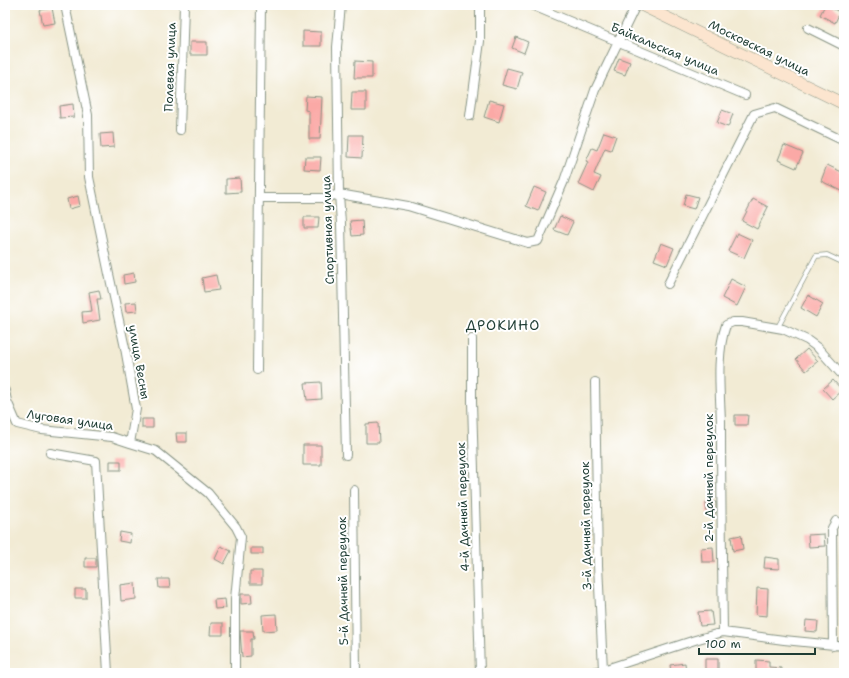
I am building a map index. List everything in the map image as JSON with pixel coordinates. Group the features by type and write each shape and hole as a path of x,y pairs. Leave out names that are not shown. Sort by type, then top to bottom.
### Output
{"street":[{"name":"улица Весны","path":"65,5 88,115 90,177 136,409 130,442"},
{"name":"Полевая улица","path":"180,130 184,5"},
{"path":"257,370 261,5"},
{"name":"Спортивная улица","path":"341,5 337,47 339,194 341,223 346,455"},
{"path":"470,116 480,40 480,5"},
{"name":"Байкальская улица","path":"531,5 745,95"},
{"path":"260,198 325,198 339,194 408,206 528,243 538,241 564,181 595,90 636,5"},
{"name":"Московская улица","path":"641,5 844,104"},
{"path":"808,28 844,46"},
{"path":"668,284 754,114 775,108 844,141"},
{"name":"2-й Дачный переулок","path":"723,632 720,376 721,344 726,325 733,322 778,327"},
{"path":"778,327 807,340 818,348 844,377"},
{"name":"4-й Дачный переулок","path":"472,339 472,402 480,673"},
{"name":"3-й Дачный переулок","path":"595,382 598,565 603,670"},
{"name":"Луговая улица","path":"5,391 7,401 17,424 42,430 112,437 130,442"},
{"path":"130,442 156,451 208,493 236,527 241,537 235,599 234,673"},
{"path":"50,453 96,460 108,673"},
{"name":"5-й Дачный переулок","path":"354,490 356,673"},
{"path":"833,646 832,528 840,521"},
{"path":"588,673 603,670 723,632 833,646 844,646"}],"lane":[{"path":"778,327 816,256 828,255 844,263"}],"building":[{"path":"825,5 840,12 835,23 820,15"},
{"path":"52,8 55,23 43,25 40,10"},
{"path":"303,31 321,32 321,46 303,46"},
{"path":"516,37 528,42 524,53 512,48"},
{"path":"190,42 207,42 207,55 190,55"},
{"path":"619,58 630,62 625,75 614,71"},
{"path":"355,61 372,62 372,78 354,78"},
{"path":"507,68 522,72 517,89 502,85"},
{"path":"352,92 366,92 366,110 351,110"},
{"path":"306,96 322,97 320,139 309,139 309,111 305,110"},
{"path":"489,100 504,104 499,122 484,117"},
{"path":"73,104 74,117 60,118 59,106"},
{"path":"722,110 733,114 728,127 717,123"},
{"path":"604,132 616,136 611,150 605,148 594,174 601,177 594,192 578,184 588,162 586,161 592,148 597,150"},
{"path":"113,133 114,147 101,148 100,134"},
{"path":"349,135 363,135 362,158 348,157"},
{"path":"784,145 803,153 796,168 778,160"},
{"path":"305,157 321,157 320,170 304,169"},
{"path":"827,165 844,173 844,185 842,191 821,181"},
{"path":"240,178 241,192 226,193 226,179"},
{"path":"534,187 546,192 538,211 526,206"},
{"path":"686,194 698,197 694,209 683,206"},
{"path":"78,196 80,206 69,209 67,199"},
{"path":"753,199 768,207 757,229 742,221"},
{"path":"560,216 573,222 567,235 554,230"},
{"path":"304,217 319,217 318,228 304,228"},
{"path":"362,220 363,235 352,236 350,221"},
{"path":"737,233 752,240 744,258 728,251"},
{"path":"661,243 674,248 667,265 654,260"},
{"path":"134,273 135,282 124,284 123,275"},
{"path":"216,275 219,290 204,292 202,278"},
{"path":"731,279 746,287 737,306 722,298"},
{"path":"99,290 101,299 97,299 100,320 83,323 82,312 92,311 89,292"},
{"path":"808,295 823,304 816,317 801,308"},
{"path":"136,302 137,311 126,312 125,303"},
{"path":"807,349 818,361 806,371 796,359"},
{"path":"833,380 842,390 832,399 823,389"},
{"path":"321,382 322,399 307,400 305,383"},
{"path":"735,415 748,415 747,425 735,425"},
{"path":"142,419 153,419 153,428 142,428"},
{"path":"378,423 379,443 366,443 366,424"},
{"path":"176,433 187,433 187,442 177,442"},
{"path":"303,445 321,445 321,465 303,465"},
{"path":"110,461 121,461 121,470 110,470"},
{"path":"716,502 716,513 707,514 706,503"},
{"path":"120,532 131,534 130,543 119,541"},
{"path":"824,534 825,546 809,547 808,535"},
{"path":"741,535 743,549 733,551 731,537"},
{"path":"221,546 231,551 224,564 215,559"},
{"path":"713,547 714,562 702,562 701,548"},
{"path":"251,548 263,548 263,554 251,554"},
{"path":"765,557 779,559 779,569 764,568"},
{"path":"85,558 96,558 96,567 85,567"},
{"path":"250,571 262,571 262,584 250,584"},
{"path":"158,579 169,579 170,588 159,588"},
{"path":"135,583 136,599 121,601 120,585"},
{"path":"757,588 768,589 767,616 756,615"},
{"path":"75,589 86,589 86,598 75,598"},
{"path":"241,594 251,594 252,603 241,604"},
{"path":"225,599 226,608 215,609 214,600"},
{"path":"711,611 713,625 700,626 698,612"},
{"path":"276,614 277,630 263,631 262,615"},
{"path":"806,620 818,621 817,632 805,631"},
{"path":"211,623 223,623 223,635 210,635"},
{"path":"240,631 253,631 254,639 251,639 251,656 242,657"},
{"path":"705,659 718,659 718,673 705,673"},
{"path":"756,660 769,661 769,667 781,668 781,673 756,673"},
{"path":"685,663 686,672 671,673 670,665"}],"district":[{"name":"ДРОКИНО","path":"503,325"}]}
